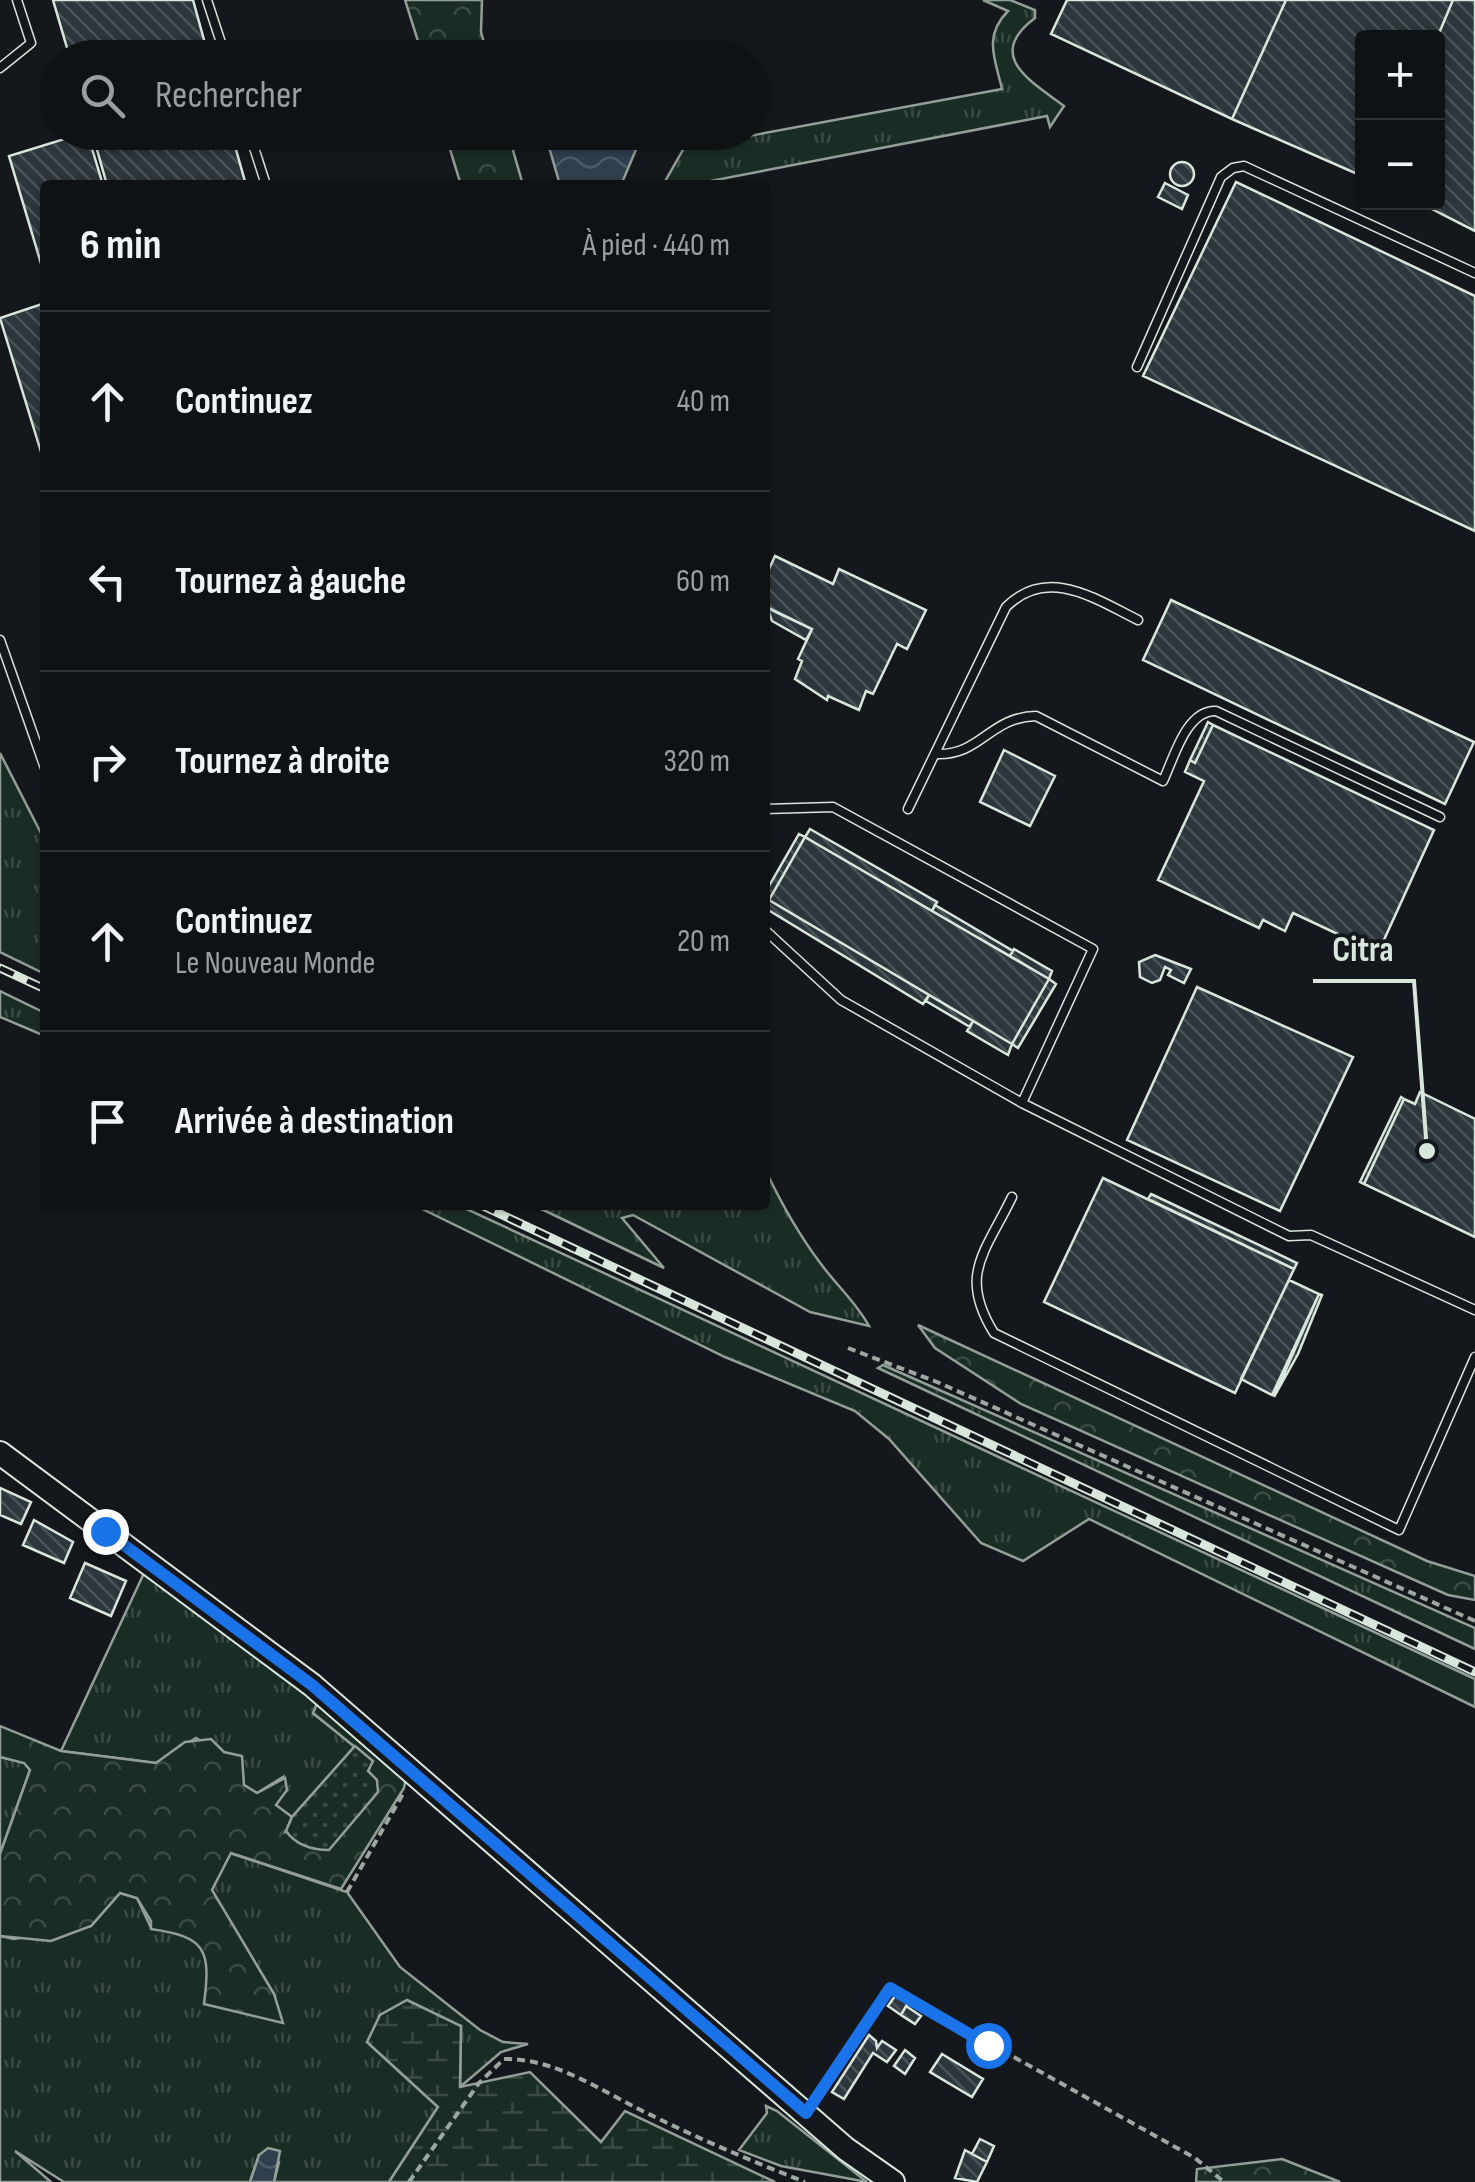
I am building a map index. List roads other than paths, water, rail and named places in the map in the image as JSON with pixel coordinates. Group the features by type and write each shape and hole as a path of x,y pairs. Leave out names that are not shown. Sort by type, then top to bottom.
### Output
{"street":[{"path":"0,1452 312,1685 806,2113 894,2182"}],"lane":[{"path":"0,68 31,43 17,0"},
{"path":"207,0 220,40"},
{"path":"255,150 264,180"},
{"path":"1137,366 1222,177 1233,168 1244,166 1475,273"},
{"path":"908,810 1006,607 1019,594 1039,586 1062,586 1138,620"},
{"path":"0,640 40,754"},
{"path":"936,754 957,755 971,749 993,726 1016,716 1036,716 1163,781 1194,718 1205,710 1216,711 1440,817"},
{"path":"770,809 833,807 1093,949 1022,1103"},
{"path":"770,935 841,1000 1022,1103 1289,1236 1312,1235 1475,1310"},
{"path":"1012,1197 976,1271 975,1303 994,1334 1399,1530 1475,1357"}],"water":[{"path":"550,150 636,150 623,180 559,180"},
{"path":"268,2148 280,2151 274,2182 250,2182 259,2155"}],"railway":[{"path":"0,968 40,987"},
{"path":"492,1210 1475,1672"}],"place":[{"name":"Citra","path":"1427,1151"}]}
